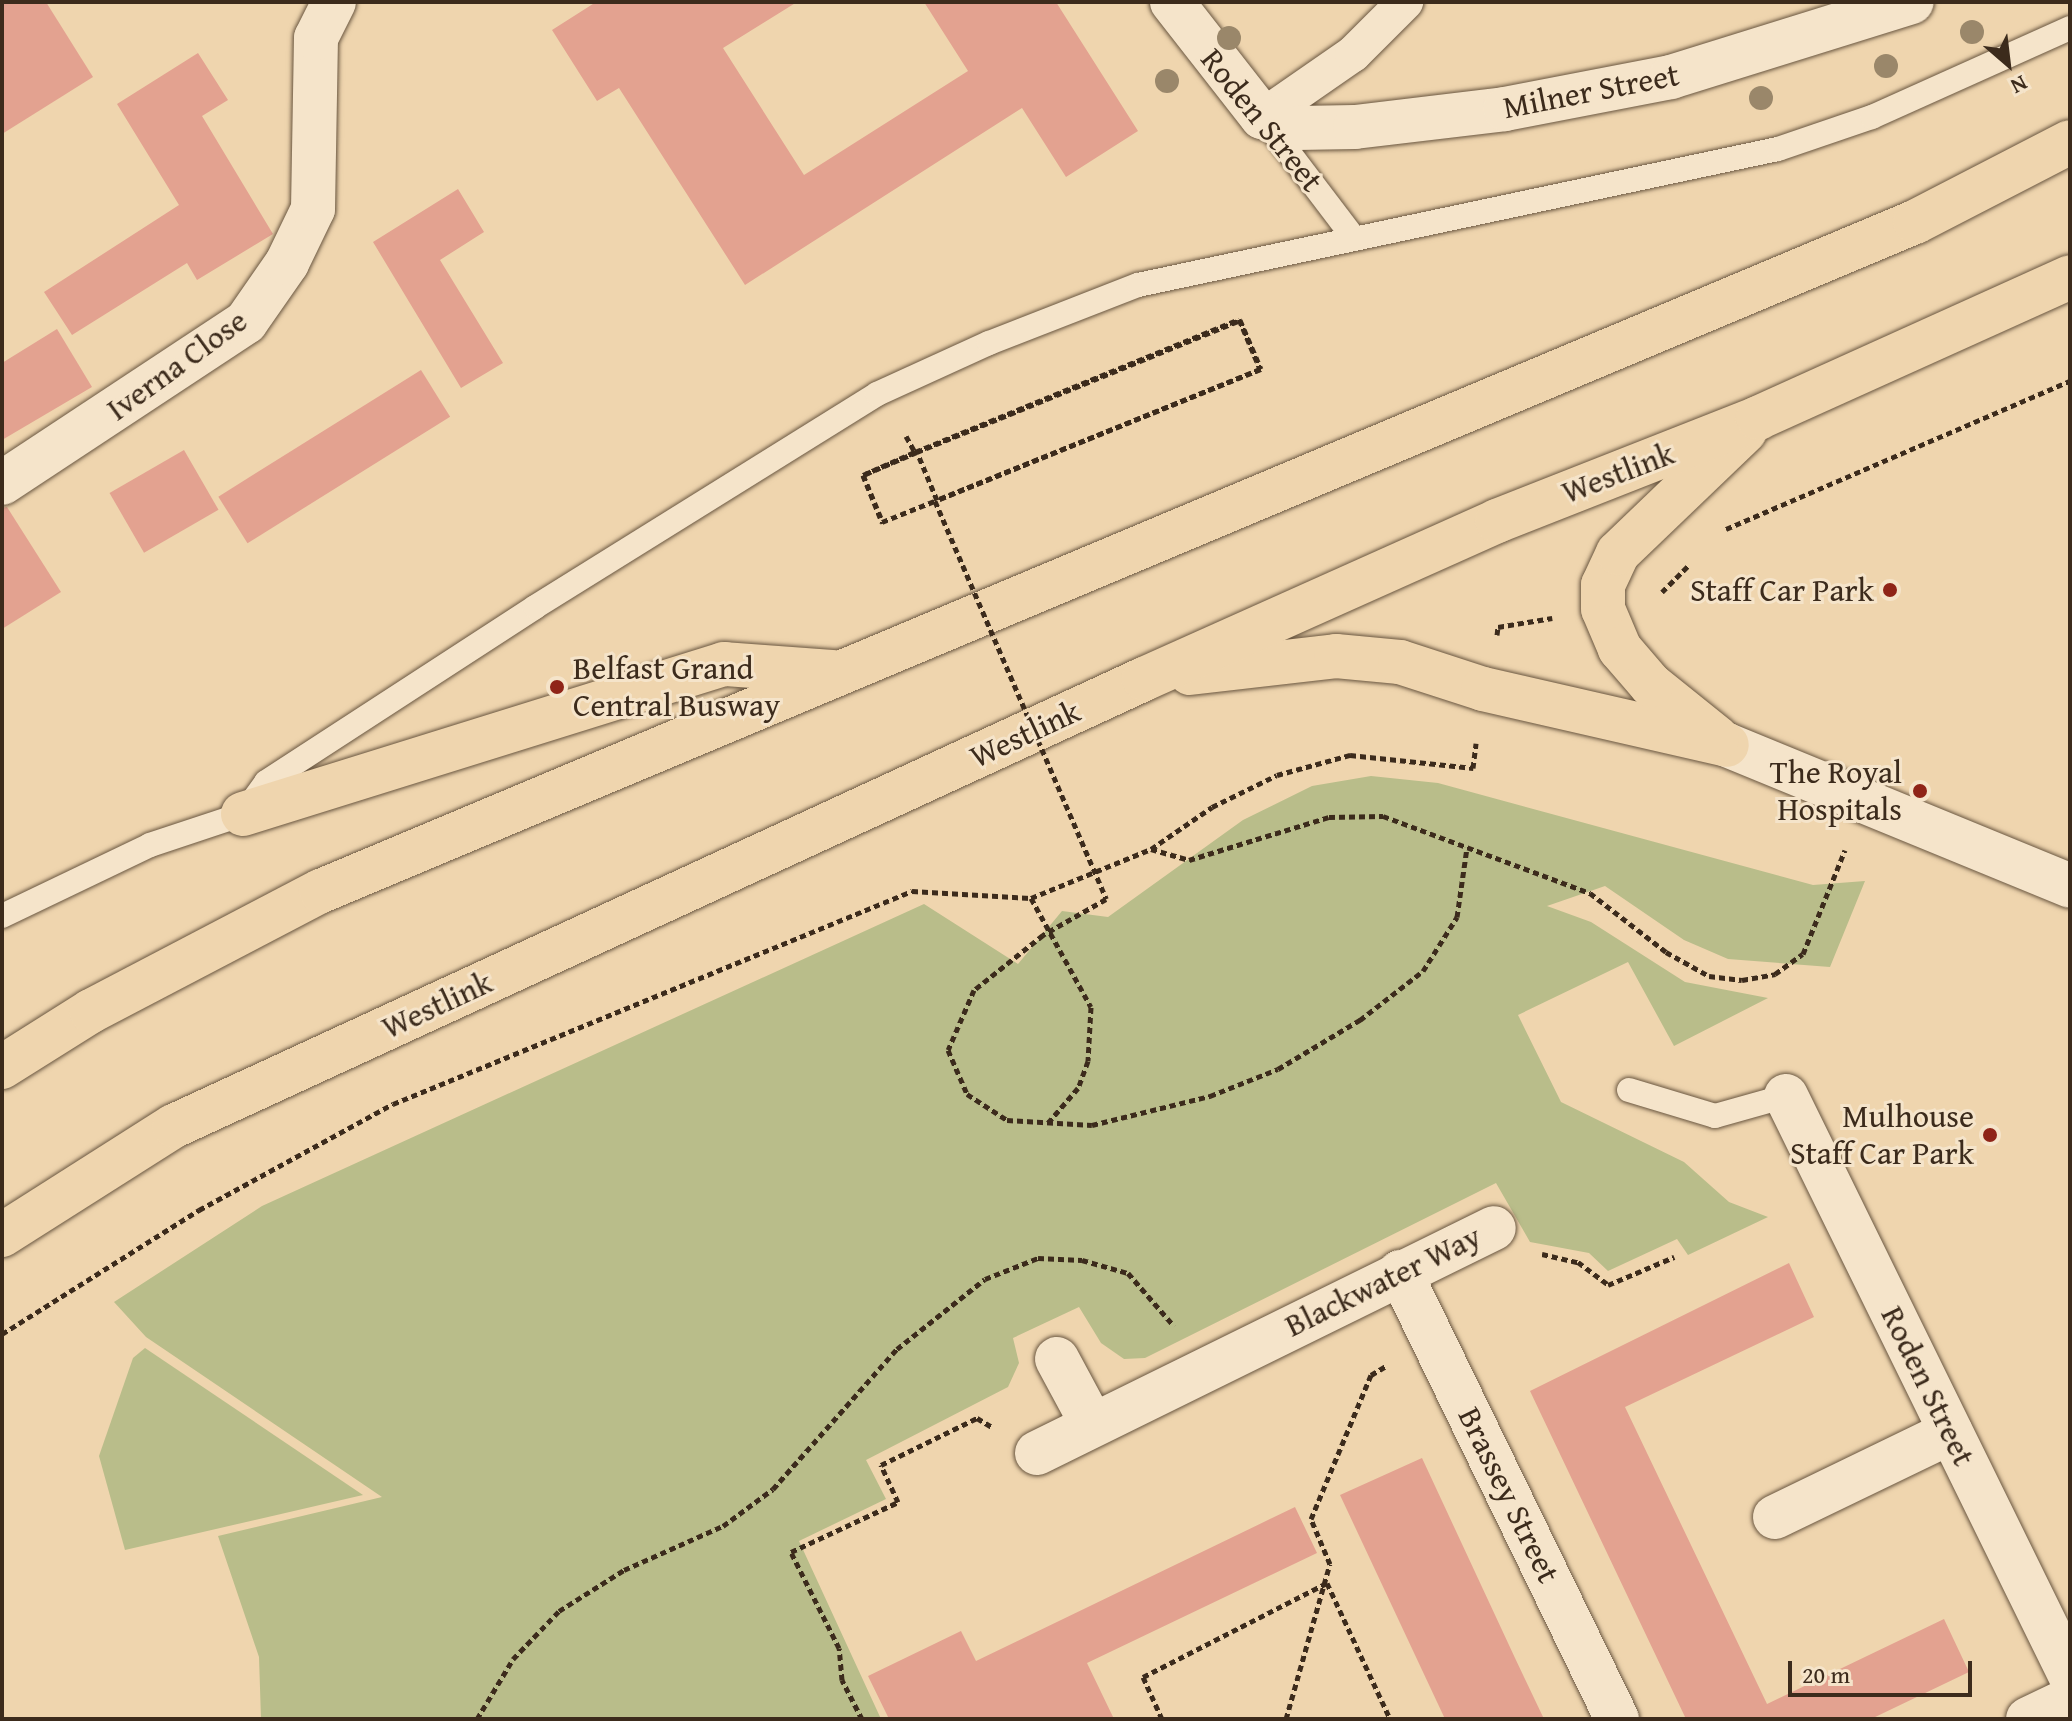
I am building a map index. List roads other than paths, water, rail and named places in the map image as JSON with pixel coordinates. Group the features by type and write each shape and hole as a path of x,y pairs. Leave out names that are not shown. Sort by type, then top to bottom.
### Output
{"highway":[{"path":"2,1067 91,1011 321,891 1915,222 2070,142"},
{"name":"Westlink","path":"2,1235 174,1126 1144,679 1497,521 1758,418 2070,277"},
{"path":"1727,745 1651,685 1620,649 1603,609 1603,585 1618,553 1758,418"},
{"path":"1144,679 1336,656 1400,662 1483,689 1727,745"},
{"path":"243,814 724,664 844,673"}],"street":[{"name":"Iverna Close","path":"2,483 246,322 287,263 313,209 316,38 334,2"},
{"name":"Roden Street","path":"1172,2 1262,117"},
{"path":"1262,117 1353,54 1405,2"},
{"name":"Milner Street","path":"1262,117 1297,128 1355,127 1505,109 1671,77 1912,2"},
{"path":"1727,745 2070,886"},
{"name":"Roden Street","path":"1786,1096 2070,1675"},
{"name":"Blackwater Way","path":"1037,1453 1494,1228"},
{"name":"Brassey Street","path":"1400,1272 1617,1719"},
{"path":"1057,1359 1092,1424"},
{"path":"1775,1517 1951,1432"},
{"path":"2028,1719 2070,1699"}],"lane":[{"path":"2,916 150,845 243,814 266,782 877,394 1138,285 1353,237 1676,175 1778,149 1872,117 2070,28"},
{"name":"Roden Street","path":"1262,117 1353,237"},
{"path":"1629,1090 1715,1116 1786,1096"}],"place":[{"name":"Staff Car Park","path":"1890,590"},
{"name":"Belfast Grand Central Busway","path":"557,687"},
{"name":"The Royal Hospitals","path":"1920,791"},
{"name":"Mulhouse Staff Car Park","path":"1990,1135"}]}
